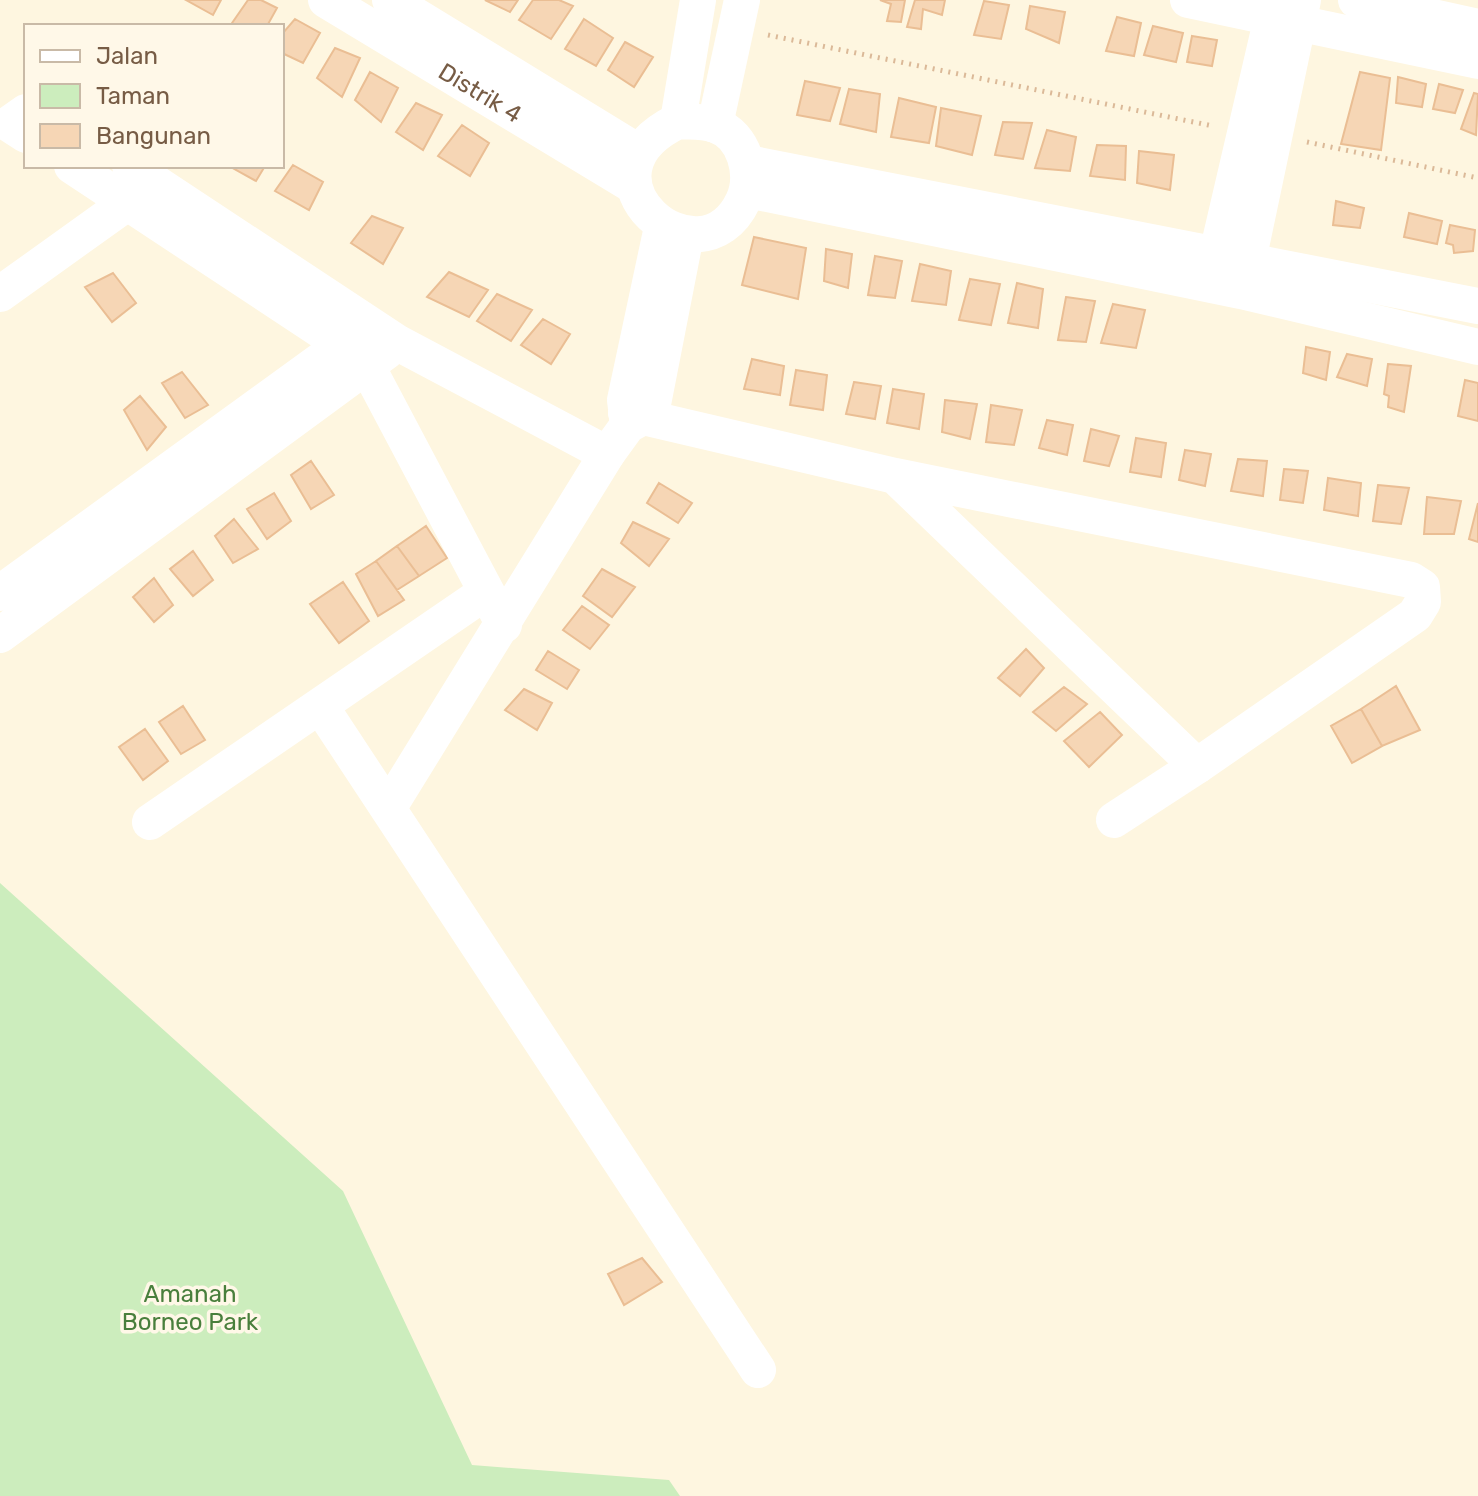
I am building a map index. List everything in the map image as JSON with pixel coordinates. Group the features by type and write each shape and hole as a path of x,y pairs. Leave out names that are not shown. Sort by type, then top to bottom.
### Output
{"street":[{"name":"Distrik 4","path":"326,0 636,169"},
{"name":"Distrik 4","path":"390,0 636,169"},
{"path":"678,121 698,0"},
{"path":"1188,0 1287,10 1478,61"},
{"path":"1356,0 1478,27"},
{"path":"1229,272 1287,10"},
{"path":"715,125 739,14"},
{"path":"678,121 715,125 736,140 748,176 736,214 714,231 674,231 644,209 636,169 656,132 678,121"},
{"path":"80,168 136,183 370,345 607,454"},
{"path":"748,176 1229,272 1478,306"},
{"path":"0,294 136,183"},
{"path":"389,807 607,454 633,419 653,404 674,231"},
{"path":"1229,272 1478,347"},
{"path":"370,345 504,625"},
{"path":"0,593 370,345"},
{"path":"0,635 370,345"},
{"path":"633,419 895,476 1419,582 1423,602 1415,615 1114,820"},
{"path":"895,476 1197,766"},
{"path":"150,822 486,592"},
{"path":"321,707 758,1370"}],"path":[{"path":"739,14 1260,134 1478,178"}],"green space":[{"name":"Amanah Borneo Park","path":"0,883 343,1191 472,1465 669,1480 680,1496 0,1496"}],"building":[{"path":"186,0 221,0 213,15"},
{"path":"248,0 261,0 277,8 268,24 231,24"},
{"path":"485,0 518,0 510,12"},
{"path":"533,0 559,0 573,6 551,39 519,20"},
{"path":"880,0 905,0 901,22 887,21 891,4"},
{"path":"915,0 945,0 942,15 923,9 921,29 907,27"},
{"path":"984,1 1009,5 1001,39 974,35"},
{"path":"1030,6 1065,12 1059,43 1026,29"},
{"path":"1117,17 1141,23 1134,56 1106,51"},
{"path":"295,19 320,33 303,63 284,54 284,32"},
{"path":"584,19 613,38 596,66 565,49"},
{"path":"1153,26 1183,33 1176,62 1144,55"},
{"path":"1192,36 1217,40 1212,66 1187,62"},
{"path":"625,42 653,57 634,87 608,70"},
{"path":"335,48 360,58 342,97 317,78"},
{"path":"370,72 398,88 381,122 355,100"},
{"path":"1360,72 1390,78 1381,150 1341,144"},
{"path":"1398,77 1426,84 1422,107 1396,103"},
{"path":"805,81 840,88 830,121 797,115"},
{"path":"1439,84 1463,90 1455,113 1433,109"},
{"path":"849,89 880,94 876,132 840,124"},
{"path":"1474,93 1478,94 1476,135 1461,129"},
{"path":"899,98 936,107 929,143 891,137"},
{"path":"416,103 442,115 423,150 396,132"},
{"path":"941,108 981,116 972,155 936,146"},
{"path":"1003,122 1032,123 1023,159 995,155"},
{"path":"462,125 489,143 470,176 438,156"},
{"path":"1047,130 1076,137 1070,171 1035,168"},
{"path":"1097,145 1126,146 1125,180 1090,176"},
{"path":"1139,151 1174,155 1170,190 1137,183"},
{"path":"293,165 323,182 309,210 275,191"},
{"path":"233,168 264,168 256,181"},
{"path":"1336,201 1364,208 1360,228 1333,225"},
{"path":"1409,213 1442,221 1437,244 1404,237"},
{"path":"372,216 403,228 383,264 351,243"},
{"path":"1450,225 1475,230 1473,251 1454,253 1453,245 1446,243"},
{"path":"754,237 806,248 798,299 742,285"},
{"path":"826,249 852,254 848,288 824,281"},
{"path":"875,256 902,261 895,298 868,295"},
{"path":"920,264 951,271 946,305 912,301"},
{"path":"449,272 488,290 469,317 427,297"},
{"path":"113,273 136,303 112,322 85,287"},
{"path":"970,279 1000,284 991,325 959,320"},
{"path":"1017,283 1043,289 1038,328 1008,323"},
{"path":"497,294 532,310 511,341 477,321"},
{"path":"1066,297 1095,301 1086,342 1058,340"},
{"path":"1113,304 1145,310 1136,348 1101,343"},
{"path":"543,319 570,334 551,364 521,345"},
{"path":"1306,347 1330,352 1326,380 1303,373"},
{"path":"1347,354 1372,359 1367,386 1337,377"},
{"path":"752,359 784,366 780,395 744,389"},
{"path":"1388,364 1411,366 1404,412 1388,407 1389,396 1384,394"},
{"path":"796,370 827,375 823,410 790,405"},
{"path":"182,372 208,405 185,418 162,383"},
{"path":"1465,380 1478,383 1478,421 1458,416"},
{"path":"854,382 881,386 875,419 846,414"},
{"path":"893,389 924,394 919,429 887,423"},
{"path":"140,396 166,427 147,450 124,410"},
{"path":"945,400 977,404 970,439 942,432"},
{"path":"991,405 1022,410 1014,445 986,442"},
{"path":"1047,420 1073,425 1067,455 1039,448"},
{"path":"1091,429 1119,436 1109,466 1084,461"},
{"path":"1136,438 1166,443 1161,477 1130,472"},
{"path":"1185,450 1211,454 1205,486 1179,480"},
{"path":"1238,459 1267,461 1263,496 1231,491"},
{"path":"311,461 334,495 311,509 291,475"},
{"path":"1284,469 1308,471 1303,503 1280,500"},
{"path":"1328,478 1361,483 1358,516 1324,510"},
{"path":"659,483 692,503 678,523 647,503"},
{"path":"1378,485 1409,488 1401,524 1373,521"},
{"path":"274,493 291,521 267,539 247,509"},
{"path":"1427,497 1461,501 1454,534 1424,534"},
{"path":"1478,503 1478,542 1469,539"},
{"path":"234,519 258,549 233,563 215,536"},
{"path":"633,522 669,539 649,566 621,543"},
{"path":"426,526 447,558 419,576 397,546"},
{"path":"397,546 419,576 397,590 376,561"},
{"path":"193,551 213,580 193,596 170,569"},
{"path":"376,561 404,600 378,616 356,574"},
{"path":"602,569 635,587 612,617 583,596"},
{"path":"154,578 173,605 154,622 133,597"},
{"path":"343,582 369,621 339,643 310,604"},
{"path":"582,606 609,625 590,649 563,630"},
{"path":"1026,649 1044,668 1020,696 998,678"},
{"path":"548,651 579,670 567,689 536,670"},
{"path":"1396,686 1420,730 1382,746 1361,709"},
{"path":"1064,687 1087,704 1056,731 1033,712"},
{"path":"524,689 552,703 537,730 505,710"},
{"path":"183,706 205,740 181,754 159,722"},
{"path":"1361,709 1382,746 1352,763 1331,726"},
{"path":"1100,712 1122,735 1089,767 1064,741"},
{"path":"145,729 168,761 143,780 119,747"},
{"path":"642,1258 662,1282 624,1305 608,1274"}]}
